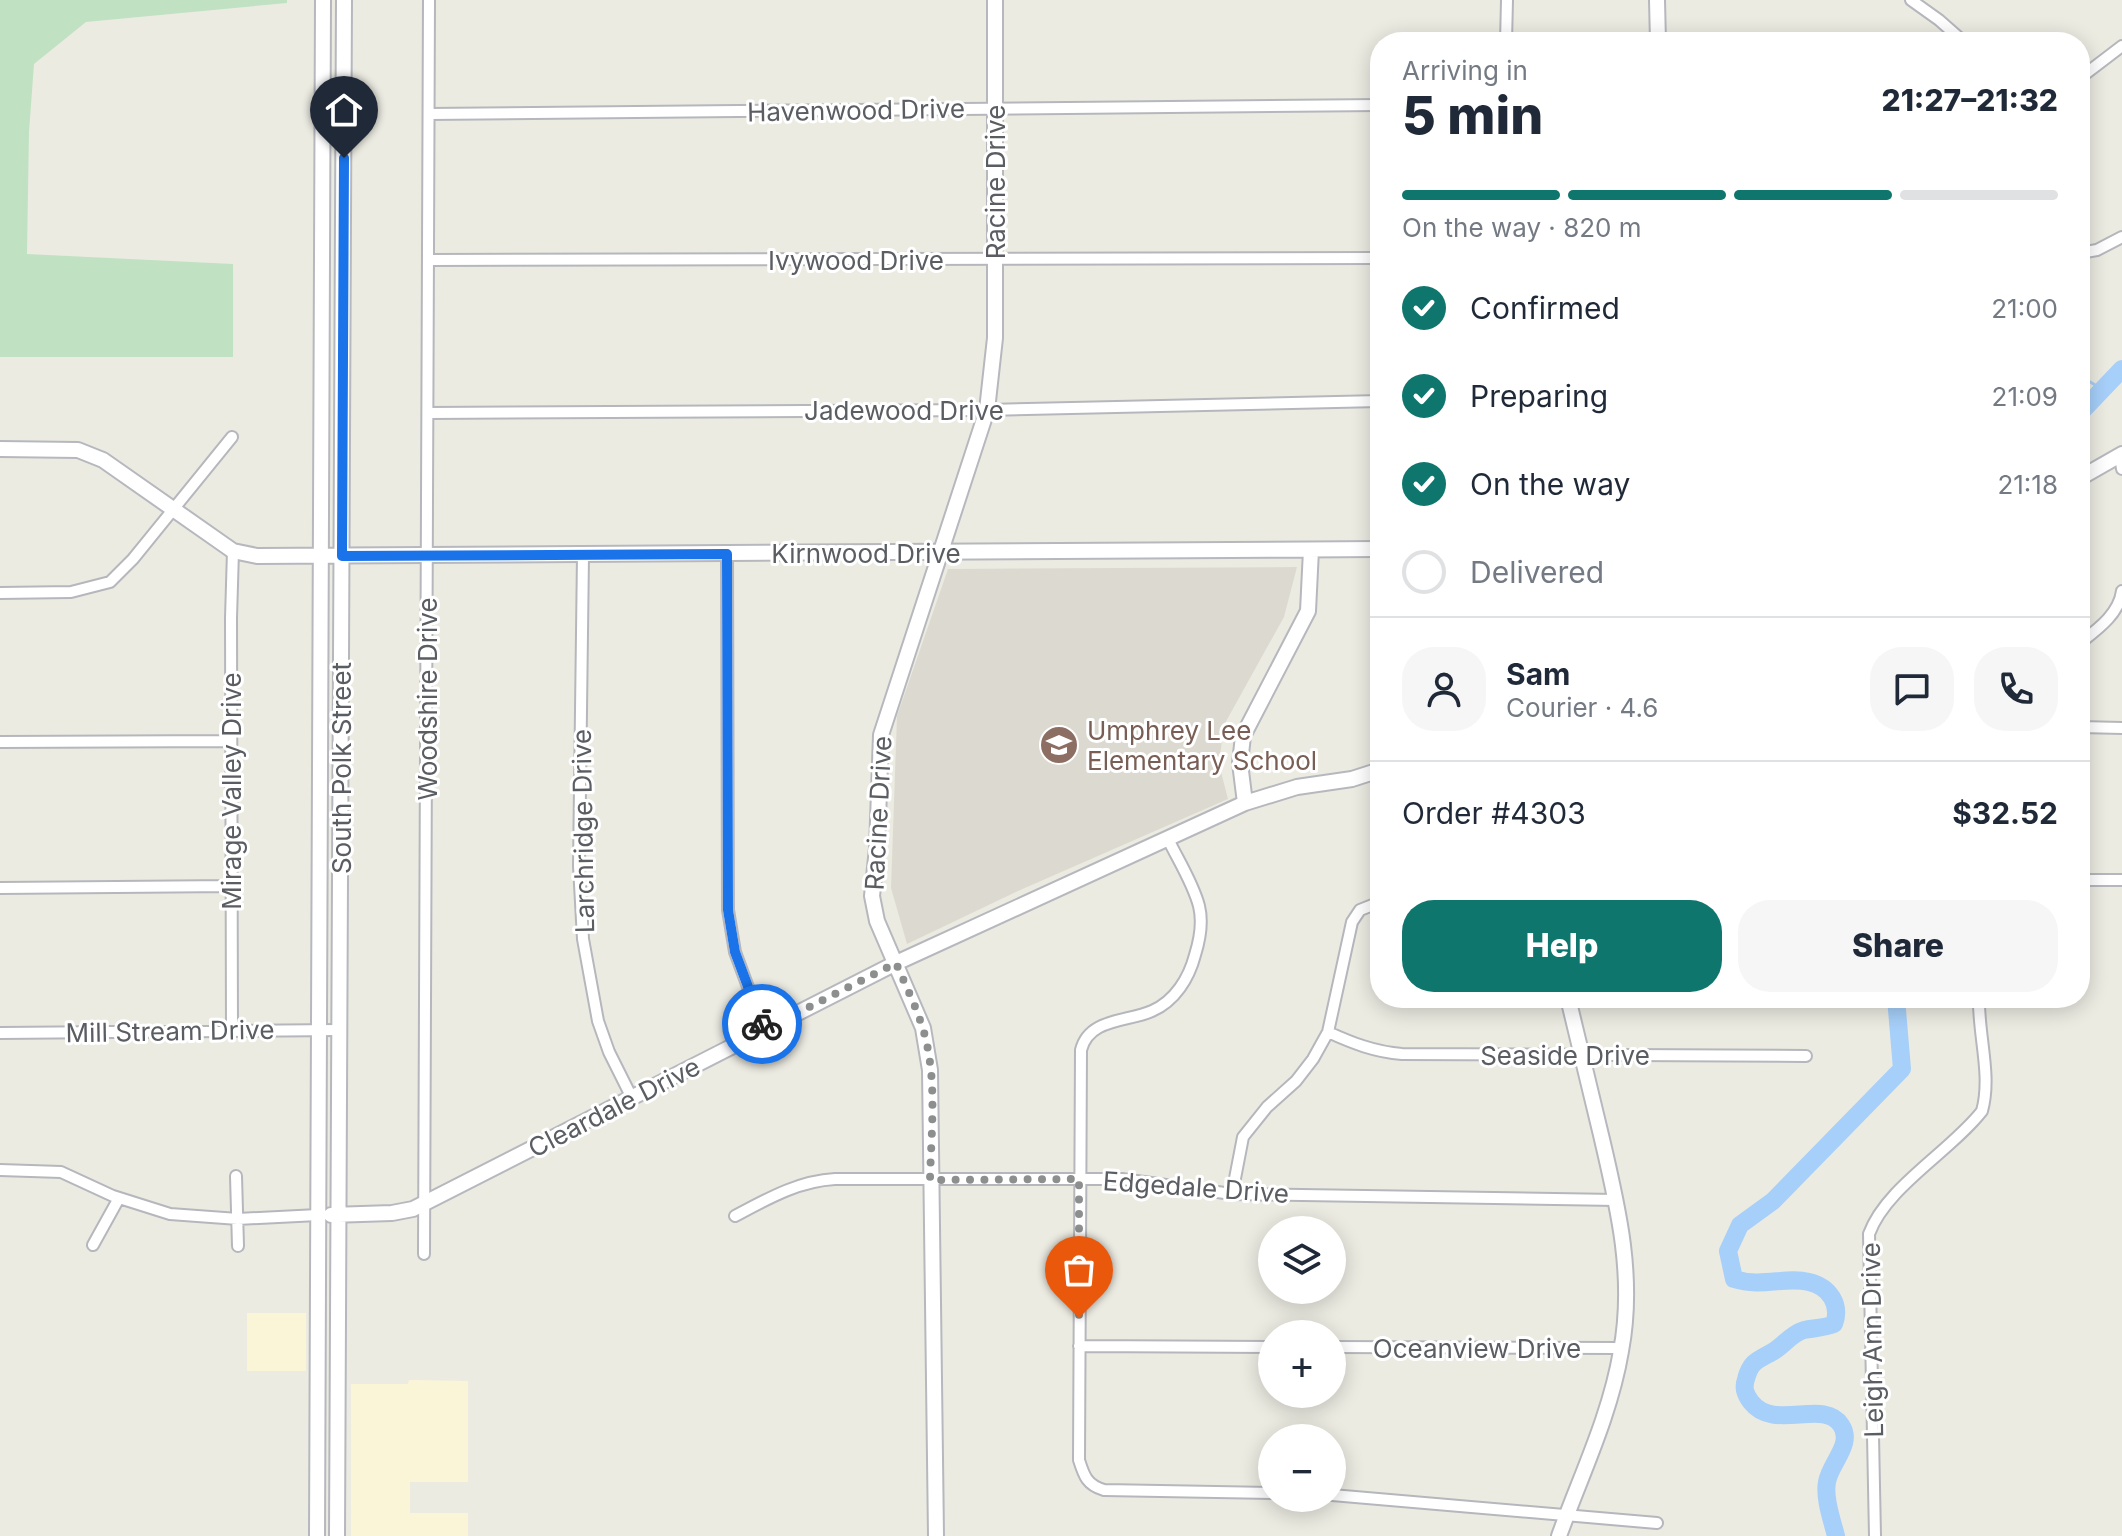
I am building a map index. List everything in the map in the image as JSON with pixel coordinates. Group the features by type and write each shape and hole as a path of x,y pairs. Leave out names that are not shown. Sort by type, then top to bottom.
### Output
{"street":[{"name":"South Polk Street","path":"317,1536 323,0"},
{"name":"South Polk Street","path":"337,1536 344,0"},
{"name":"Woodshire Drive","path":"424,1254 429,0"},
{"name":"Racine Drive","path":"936,1536 930,1180 932,1098 928,1049 916,1010 877,921 872,896 881,735 987,410 995,338 995,0"},
{"path":"1506,32 1507,0"},
{"path":"1657,0 1658,32"},
{"path":"1911,0 1953,32"},
{"path":"2090,70 2122,46"},
{"name":"Havenwood Drive","path":"429,114 1370,105"},
{"path":"2090,251 2122,237"},
{"name":"Ivywood Drive","path":"428,260 1370,258"},
{"path":"322,284 343,285"},
{"name":"Jadewood Drive","path":"428,413 987,410 1370,401"},
{"path":"0,593 71,592 110,582 232,437"},
{"name":"Kirnwood Drive","path":"0,449 78,450 103,460 233,551 276,557 1370,549"},
{"path":"2090,474 2121,459"},
{"path":"1245,803 1240,763 1243,736 1308,611 1311,550"},
{"name":"Mirage Valley Drive","path":"232,1030 233,551"},
{"path":"727,554 728,910 735,952 764,1030"},
{"name":"Larchridge Drive","path":"583,555 579,866 583,939 598,1021 609,1052 632,1098"},
{"path":"2090,634 2110,616 2120,602 2122,591"},
{"path":"2090,727 2122,728"},
{"path":"0,742 231,741"},
{"name":"Cleardale Drive","path":"0,1170 61,1172 119,1198 170,1214 238,1219 392,1213 424,1204 896,963 1245,803 1297,787 1370,773"},
{"path":"1168,839 1198,903 1201,927 1193,963 1183,983 1167,1002 1153,1011 1092,1030 1084,1039 1079,1064 1079,1460 1089,1483 1104,1490 1258,1493"},
{"path":"2090,880 2122,880"},
{"path":"0,888 231,886"},
{"path":"1232,1194 1243,1137 1267,1107 1296,1081 1328,1032 1352,922 1360,910 1370,906"},
{"path":"1559,1536 1604,1419 1622,1348 1626,1261 1616,1200 1570,1008"},
{"name":"Leigh Ann Drive","path":"1875,1536 1869,1234 1873,1222 1889,1202 1982,1111 1985,1081 1979,1008"},
{"name":"Mill Stream Drive","path":"0,1033 340,1030"},
{"name":"Seaside Drive","path":"1328,1032 1382,1053 1806,1056"},
{"path":"236,1176 238,1246"},
{"name":"Edgedale Drive","path":"735,1216 778,1193 821,1180 1122,1179 1232,1194 1616,1200"},
{"path":"93,1245 119,1198"},
{"path":"1079,1346 1258,1347"},
{"name":"Oceanview Drive","path":"1346,1347 1622,1348"},
{"path":"318,1374 338,1374"},
{"path":"1346,1496 1657,1523"}],"shaded area":[{"name":"Umphrey Lee Elementary School","path":"1297,567 1284,617 1224,725 1219,764 1228,799 1018,891 907,944 891,888 897,716 948,569"},
{"path":"247,1313 306,1313 306,1371 247,1371"},
{"path":"409,1380 468,1381 468,1482 410,1482 410,1513 468,1513 468,1536 351,1536 351,1384 408,1384"}],"green space":[{"path":"0,0 287,0 287,3 86,22 34,64 29,132 27,254 233,264 233,357 0,357"}],"waterway":[{"path":"2090,403 2122,369"},
{"path":"2090,382 2102,389"},
{"path":"1836,1536 1826,1488 1845,1439 1841,1425 1833,1417 1823,1414 1785,1415 1761,1410 1751,1402 1745,1388 1750,1368 1756,1361 1799,1332 1834,1324 1835,1304 1828,1292 1809,1282 1734,1279 1728,1251 1740,1225 1773,1201 1902,1069 1897,1008"}],"way so far":[{"path":"762,1024 764,1030 896,963 928,1049 932,1098 930,1180 1079,1179 1079,1318"}],"place":[{"name":"Umphrey Lee Elementary School","path":"1059,745"}],"route":[{"path":"344,158 342,556 727,554 728,910 735,952 762,1024"}]}
